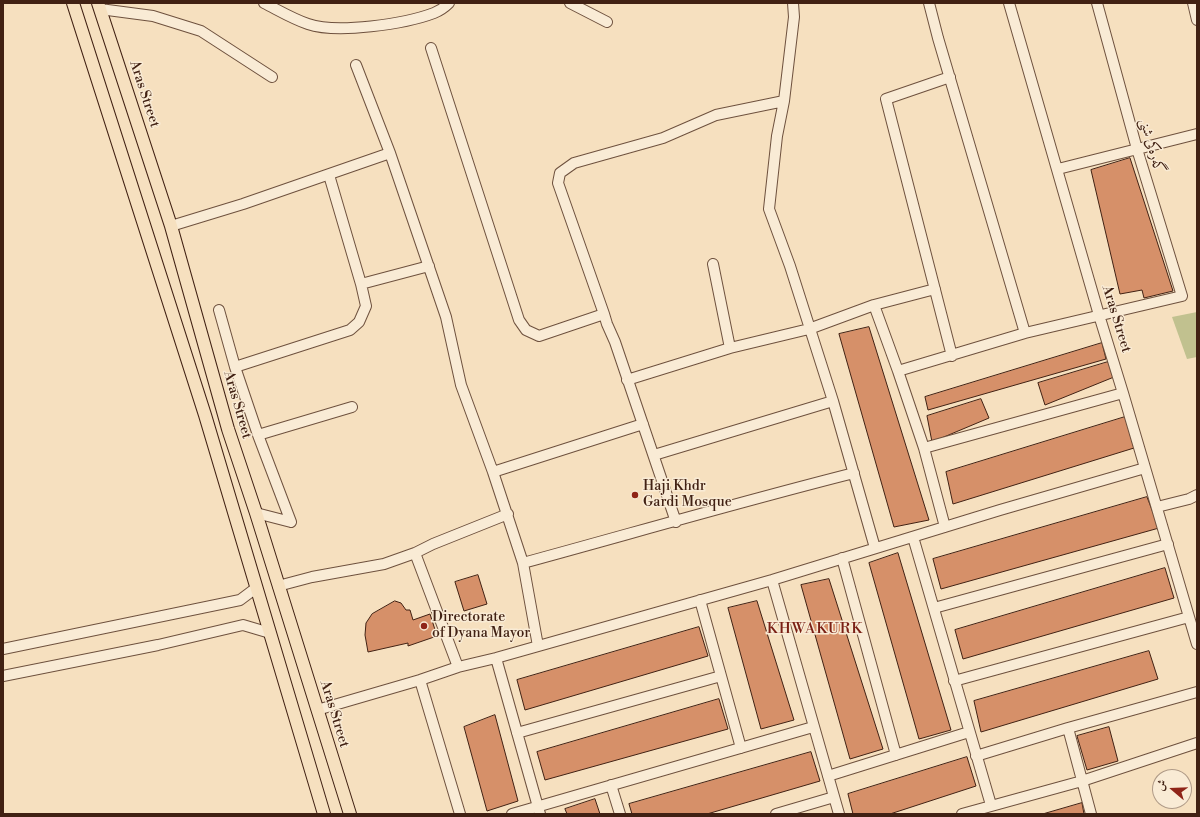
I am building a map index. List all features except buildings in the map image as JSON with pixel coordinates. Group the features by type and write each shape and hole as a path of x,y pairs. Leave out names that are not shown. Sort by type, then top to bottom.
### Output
{"main road":[{"path":"73,3 205,415 324,814"},
{"name":"Aras Street","path":"99,6 171,226 228,430 256,513 350,814"},
{"path":"205,415 214,415 228,430"}],"street":[{"path":"264,3 308,24 327,28 349,28 383,24 428,15 435,13 449,3"},
{"path":"570,3 607,22"},
{"path":"793,3 794,17 784,101 777,136 769,210 790,266 833,401 875,548"},
{"path":"929,3 1025,333"},
{"name":"Aras Street","path":"1009,3 1099,315 1146,468 1197,644"},
{"name":"گەرەکی شنی","path":"1097,3 1137,149 1182,296 1099,315"},
{"path":"1193,3 1197,20"},
{"path":"99,6 153,16 202,31 272,77"},
{"path":"431,48 519,320 526,330 539,336 604,314"},
{"path":"356,65 390,153 429,266 446,317 461,385 508,514 523,563 538,646"},
{"path":"950,77 886,99 952,356"},
{"path":"676,522 615,342 607,324 558,183 560,173 574,163 663,138 716,115 784,101"},
{"path":"1058,169 1197,134"},
{"path":"171,226 243,204 390,153"},
{"path":"235,367 350,330 359,322 366,306 329,175"},
{"path":"713,264 730,348"},
{"path":"361,284 429,266"},
{"path":"627,380 730,348 809,329 874,305 936,289"},
{"path":"874,305 924,448 945,527"},
{"path":"219,310 235,367 258,435 291,522 256,513"},
{"path":"898,371 1025,333 1099,315"},
{"path":"924,448 1123,393"},
{"path":"654,455 833,401"},
{"path":"258,435 352,407"},
{"path":"493,472 643,424"},
{"path":"317,710 420,680 458,667 496,658 772,580 1146,468"},
{"path":"523,563 676,522 768,495 854,473"},
{"path":"1157,507 1190,499 1197,495"},
{"path":"278,586 312,577 384,564 415,553 433,544 508,514"},
{"path":"913,537 991,805"},
{"path":"934,608 1168,544"},
{"path":"415,553 458,667"},
{"path":"842,558 896,755"},
{"path":"772,580 839,814"},
{"path":"3,649 240,600 256,588"},
{"path":"700,600 741,748"},
{"path":"954,681 1189,617"},
{"path":"3,676 158,645 243,625 270,633"},
{"path":"496,658 539,810"},
{"path":"517,733 721,676"},
{"path":"420,680 460,814"},
{"path":"976,756 1068,728 1197,692"},
{"path":"512,814 539,810 611,785 813,727"},
{"path":"1068,728 1091,814"},
{"path":"828,776 969,732"},
{"path":"962,814 1082,781 1197,743"},
{"path":"611,785 620,814"},
{"path":"776,814 834,797"}],"green space":[{"path":"1197,312 1197,357 1187,359 1172,317"}],"place":[{"name":"Haji Khdr Gardi Mosque","path":"635,495"},
{"name":"Directorate of Dyana Mayor","path":"424,626"}],"district":[{"name":"KHWAKURK","path":"815,629"}]}
